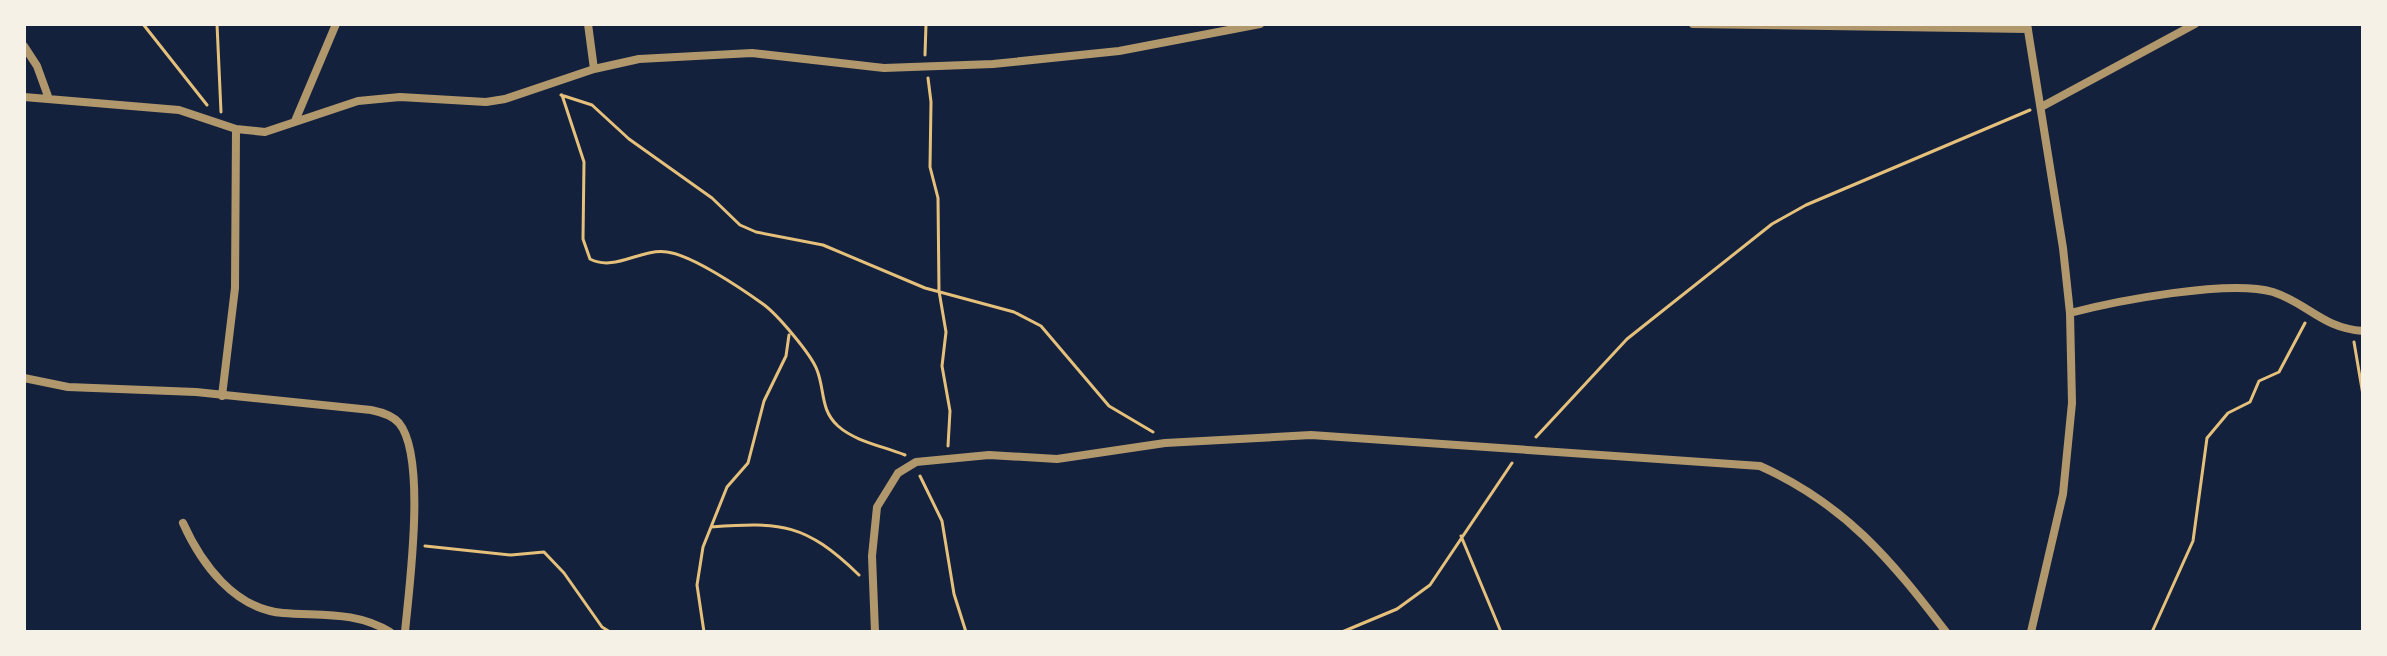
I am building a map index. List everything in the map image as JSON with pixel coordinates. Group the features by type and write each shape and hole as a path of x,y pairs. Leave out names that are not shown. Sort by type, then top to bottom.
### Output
{"street":[{"path":"295,122 336,24"},
{"path":"588,24 594,69"},
{"path":"24,97 179,110 236,129 265,132 358,101 383,97 486,102 505,99 594,69 639,59 722,53 787,56 884,68 926,68 1119,51 1260,24"},
{"path":"1693,24 2027,26 2043,106 2070,313 2072,403 2068,456 2052,551 2038,593 2031,632"},
{"path":"2043,106 2195,24"},
{"path":"24,46 37,66 49,99"},
{"path":"222,396 235,288 236,129"},
{"path":"2070,313 2134,299 2244,288 2272,292 2323,322 2358,330"},
{"path":"24,378 68,387 134,387 371,410 393,418 402,427 411,465 414,545 405,632"},
{"path":"875,632 873,587 877,507 898,473 916,462 989,455 1057,459 1133,446 1284,435 1378,437 1760,466 1813,494 1862,531 1892,562 1946,632"},
{"path":"183,523 211,573 264,609 288,614 336,614 374,623 390,632"}],"path":[{"path":"143,24 222,124"},
{"path":"217,24 222,124"},
{"path":"926,24 926,68 931,102 930,167 938,198 939,291 946,332 942,372 950,411 946,458"},
{"path":"966,632 954,594 942,521 916,462 847,433 834,422 825,408 817,370 768,308 682,256 653,251 621,261 602,263 590,259 583,239 584,162 560,95 592,105 629,139 712,198 740,225 756,232 823,245 939,291 1014,312 1041,326 1109,406 1156,434"},
{"path":"1342,632 1414,598 1435,578 1500,478 1627,339 1772,224 1806,205 2043,106"},
{"path":"2152,632 2193,541 2207,438 2228,413 2250,402 2259,381 2279,372 2310,312"},
{"path":"2358,330 2354,361 2363,395"},
{"path":"704,632 697,585 703,547 727,487 748,463 764,401 786,356 789,335"},
{"path":"711,527 786,525 844,561 873,587"},
{"path":"1461,536 1501,632"},
{"path":"414,545 511,555 544,552 564,573 594,618 610,632"}]}
